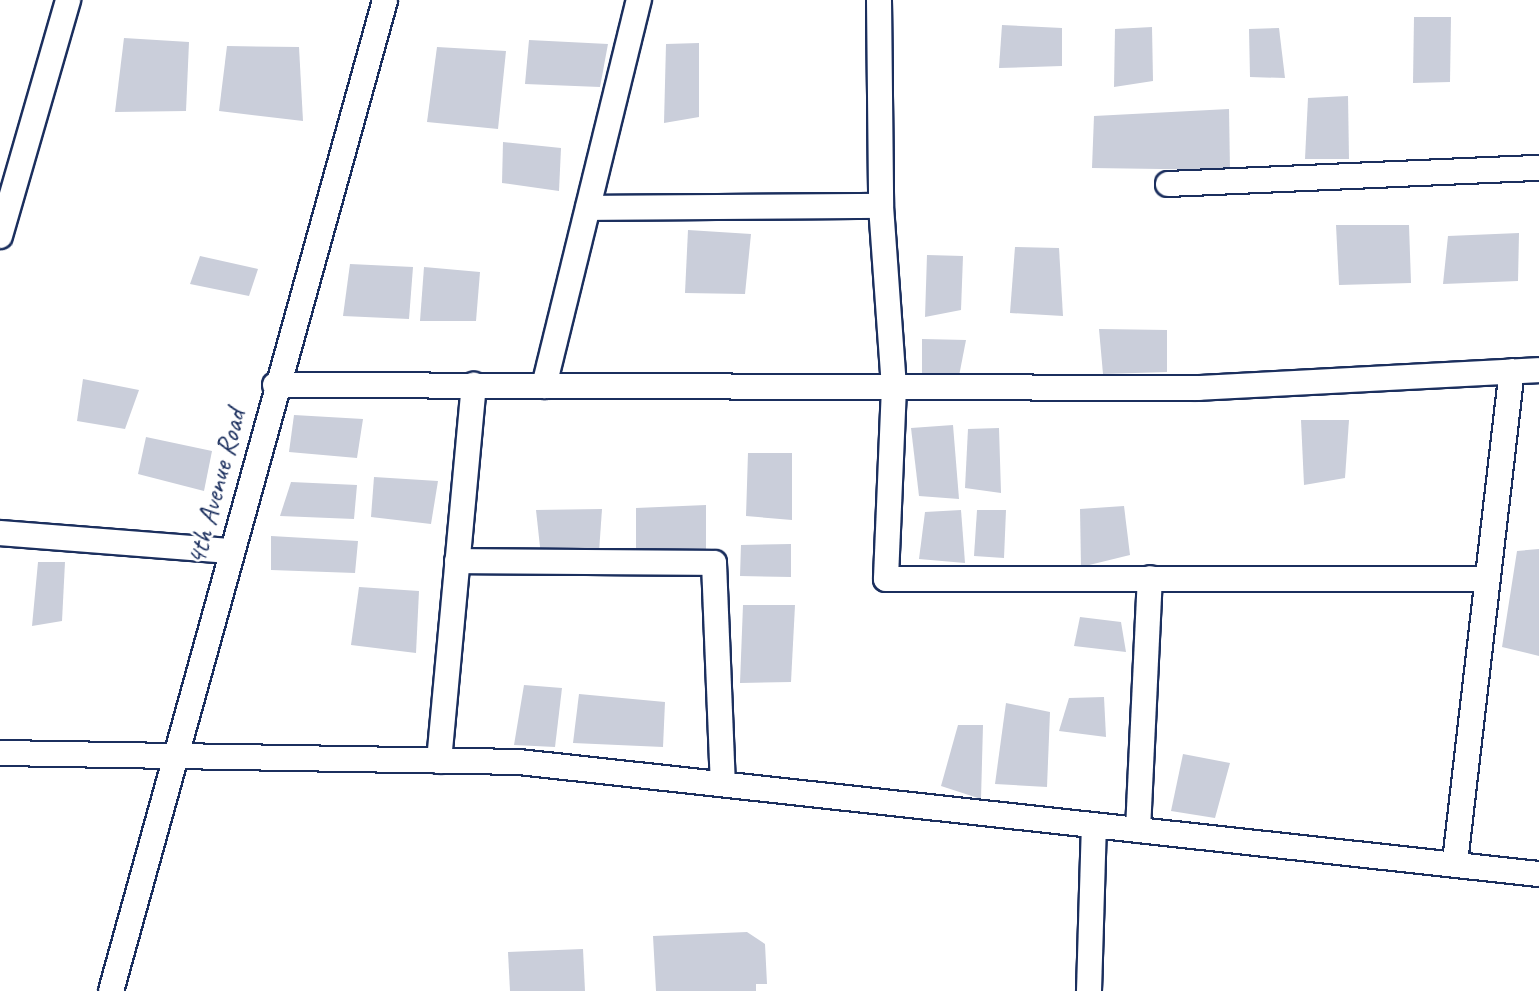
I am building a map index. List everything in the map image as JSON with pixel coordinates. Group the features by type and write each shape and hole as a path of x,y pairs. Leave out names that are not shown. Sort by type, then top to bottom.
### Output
{"street":[{"path":"0,236 68,0"},
{"name":"4th Avenue Road","path":"111,991 275,385 385,0"},
{"path":"544,386 639,0"},
{"path":"879,0 881,206 894,387 886,579 1487,579"},
{"path":"1168,184 1539,168"},
{"path":"588,208 881,206"},
{"path":"275,385 1198,388 1539,370"},
{"path":"1455,862 1512,371"},
{"path":"439,761 474,385"},
{"path":"0,533 230,551"},
{"path":"457,561 714,563 723,784"},
{"path":"1138,830 1150,578"},
{"path":"0,753 519,762 1094,826 1455,862 1539,874"},
{"path":"1089,991 1094,826"}],"building":[{"path":"1414,17 1451,17 1450,82 1413,83"},
{"path":"1002,25 1062,28 1062,66 999,68"},
{"path":"1152,27 1153,81 1114,87 1115,29"},
{"path":"1279,28 1285,78 1250,77 1249,29"},
{"path":"124,38 189,42 186,111 115,112"},
{"path":"529,40 608,44 600,87 525,84"},
{"path":"699,43 699,117 664,123 666,44"},
{"path":"227,46 299,47 303,121 219,111"},
{"path":"437,47 506,51 498,129 427,122"},
{"path":"1348,96 1349,159 1305,159 1308,98"},
{"path":"1229,109 1230,170 1092,168 1094,116"},
{"path":"503,142 561,148 559,191 502,183"},
{"path":"1336,225 1409,225 1411,283 1339,285"},
{"path":"688,230 751,234 745,294 685,293"},
{"path":"1519,233 1518,281 1443,284 1448,236"},
{"path":"1015,247 1059,248 1063,316 1010,313"},
{"path":"927,255 963,256 961,310 925,317"},
{"path":"200,256 258,269 249,296 190,284"},
{"path":"350,264 413,267 409,319 343,316"},
{"path":"424,267 480,272 476,321 420,321"},
{"path":"1099,329 1167,330 1167,372 1103,374"},
{"path":"922,339 966,340 959,376 922,373"},
{"path":"83,379 139,390 125,429 77,421"},
{"path":"294,415 363,419 357,458 289,452"},
{"path":"1301,420 1349,420 1345,478 1304,485"},
{"path":"953,425 959,499 919,496 911,428"},
{"path":"999,428 1001,493 965,488 968,429"},
{"path":"146,437 212,451 204,491 138,474"},
{"path":"748,453 792,453 792,520 746,516"},
{"path":"374,477 438,481 431,524 371,517"},
{"path":"291,482 357,485 354,519 280,516"},
{"path":"706,505 706,550 636,552 636,508"},
{"path":"1124,506 1130,555 1081,567 1080,509"},
{"path":"602,509 599,552 541,556 536,510"},
{"path":"961,510 965,563 919,559 925,512"},
{"path":"977,510 1006,510 1004,558 974,556"},
{"path":"271,536 358,541 355,573 271,570"},
{"path":"791,544 791,577 740,576 741,545"},
{"path":"1539,549 1539,656 1502,647 1517,551"},
{"path":"38,562 65,562 62,621 32,626"},
{"path":"359,587 419,591 416,653 351,645"},
{"path":"743,605 795,605 791,682 740,683"},
{"path":"1080,617 1121,622 1126,652 1074,646"},
{"path":"524,685 562,688 555,747 514,745"},
{"path":"579,694 665,702 663,747 573,743"},
{"path":"1104,697 1106,737 1059,731 1069,698"},
{"path":"1006,703 1050,712 1047,787 995,784"},
{"path":"958,725 983,725 981,799 941,786"},
{"path":"1183,754 1230,763 1215,818 1171,811"},
{"path":"747,932 765,944 767,984 756,984 756,991 656,991 653,936"},
{"path":"583,949 585,991 510,991 508,952"}]}
